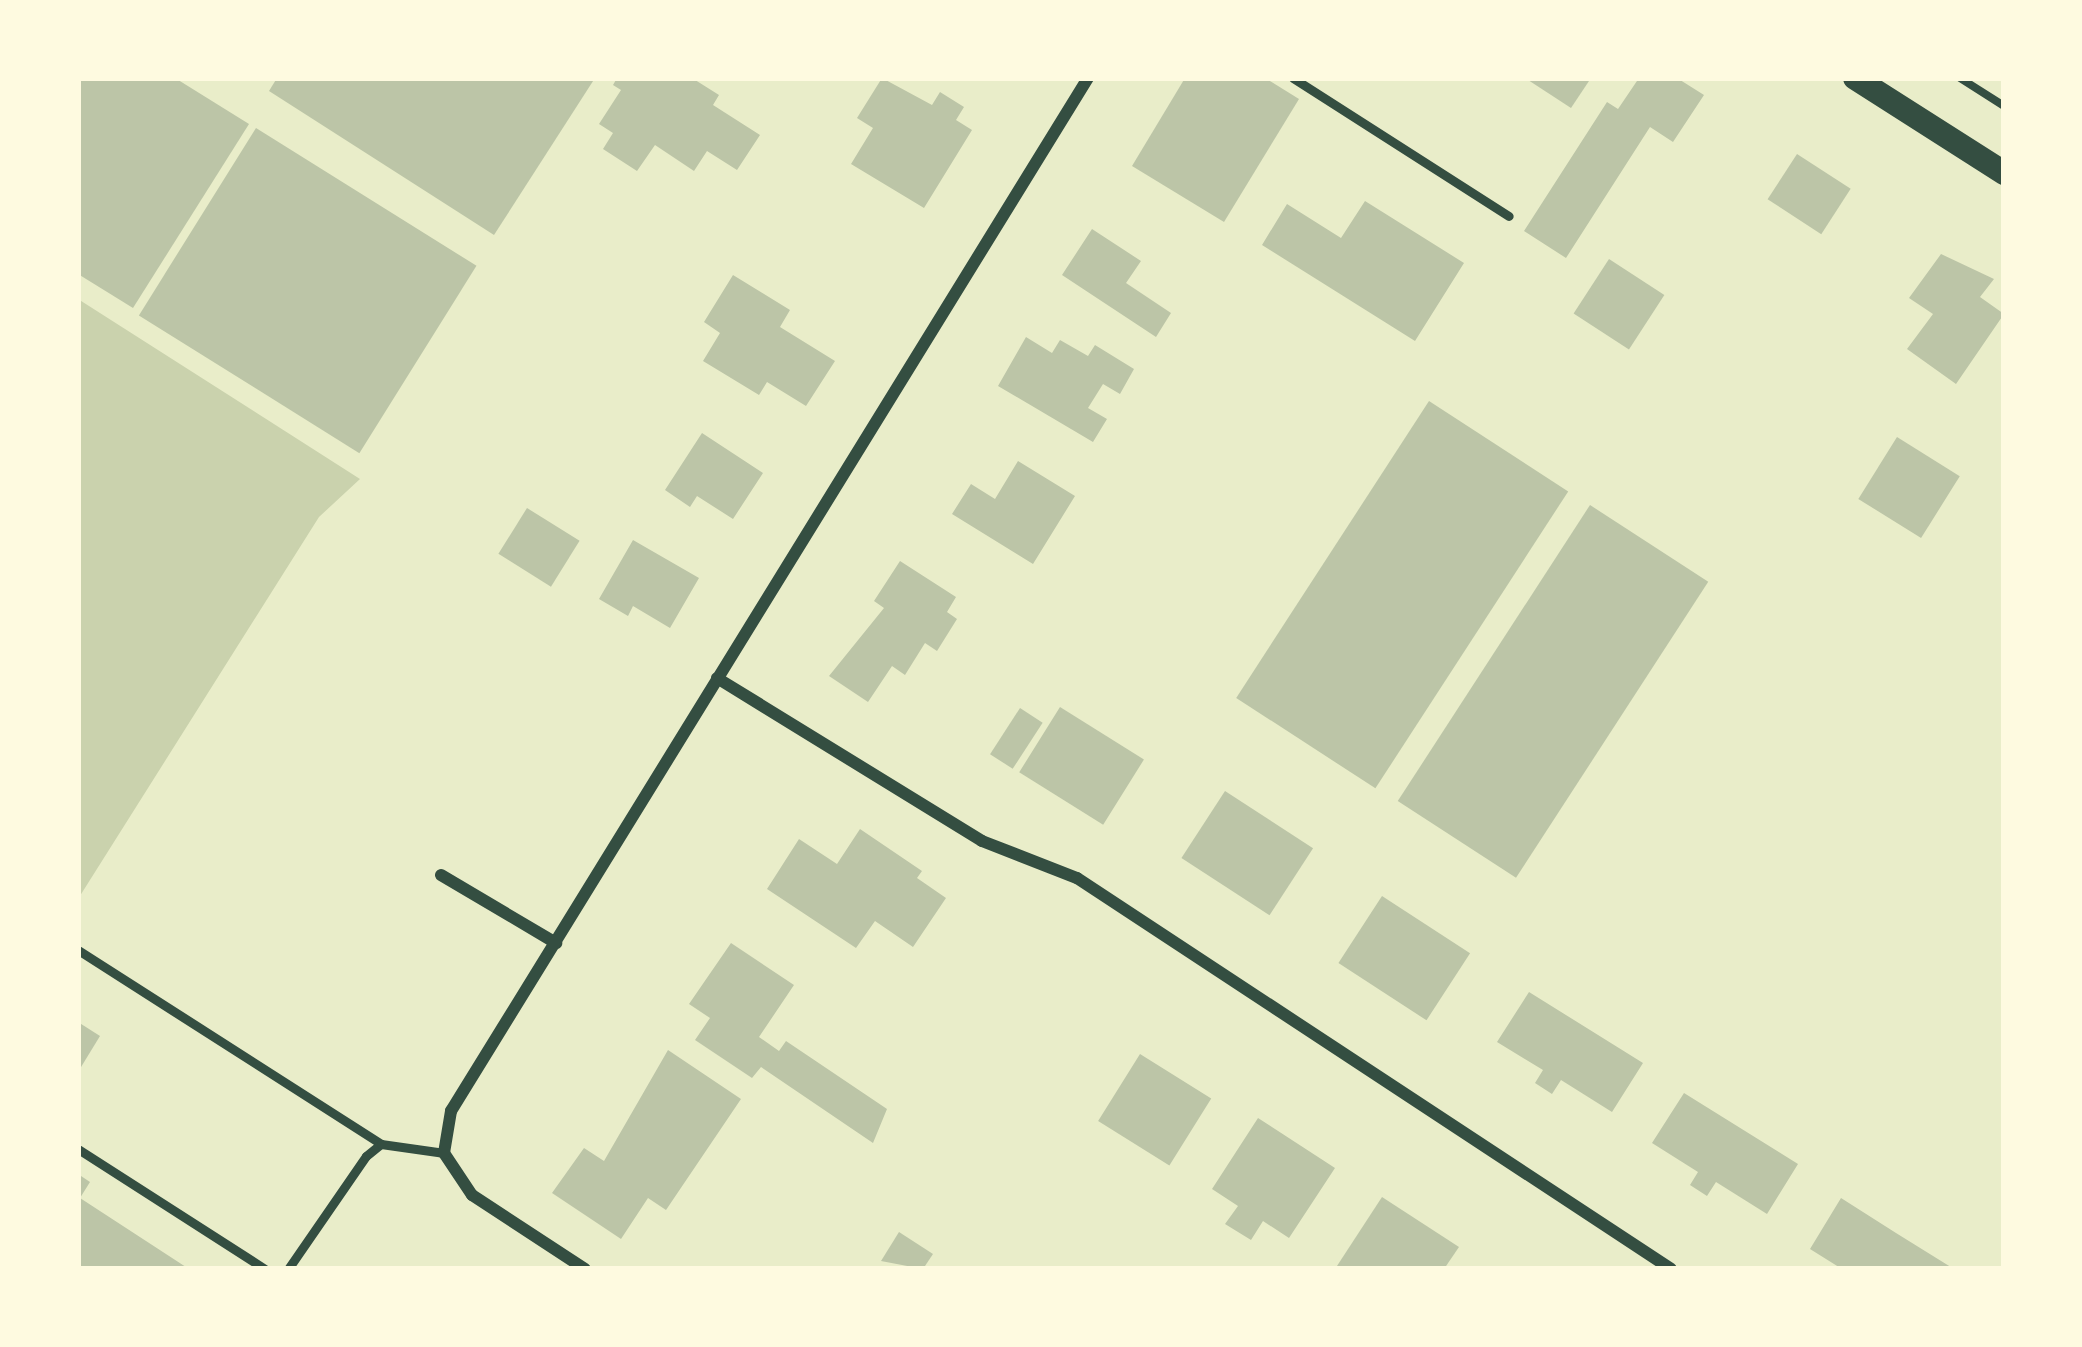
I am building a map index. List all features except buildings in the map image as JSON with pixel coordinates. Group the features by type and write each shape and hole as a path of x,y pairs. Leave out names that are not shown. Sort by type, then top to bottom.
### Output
{"main road":[{"path":"1855,78 2004,173"}],"street":[{"path":"585,1269 472,1195 444,1153 451,1111 1088,78"},
{"path":"717,678 982,841 1077,878 1671,1269"},
{"path":"440,875 556,943"}],"lane":[{"path":"1293,78 1509,216"},
{"path":"78,950 382,1144 444,1153"},
{"path":"287,1269 382,1144"},
{"path":"78,1149 266,1269"}],"path":[{"path":"1960,78 2004,106"}],"green space":[{"path":"78,299 360,479 319,517 78,899"}]}
